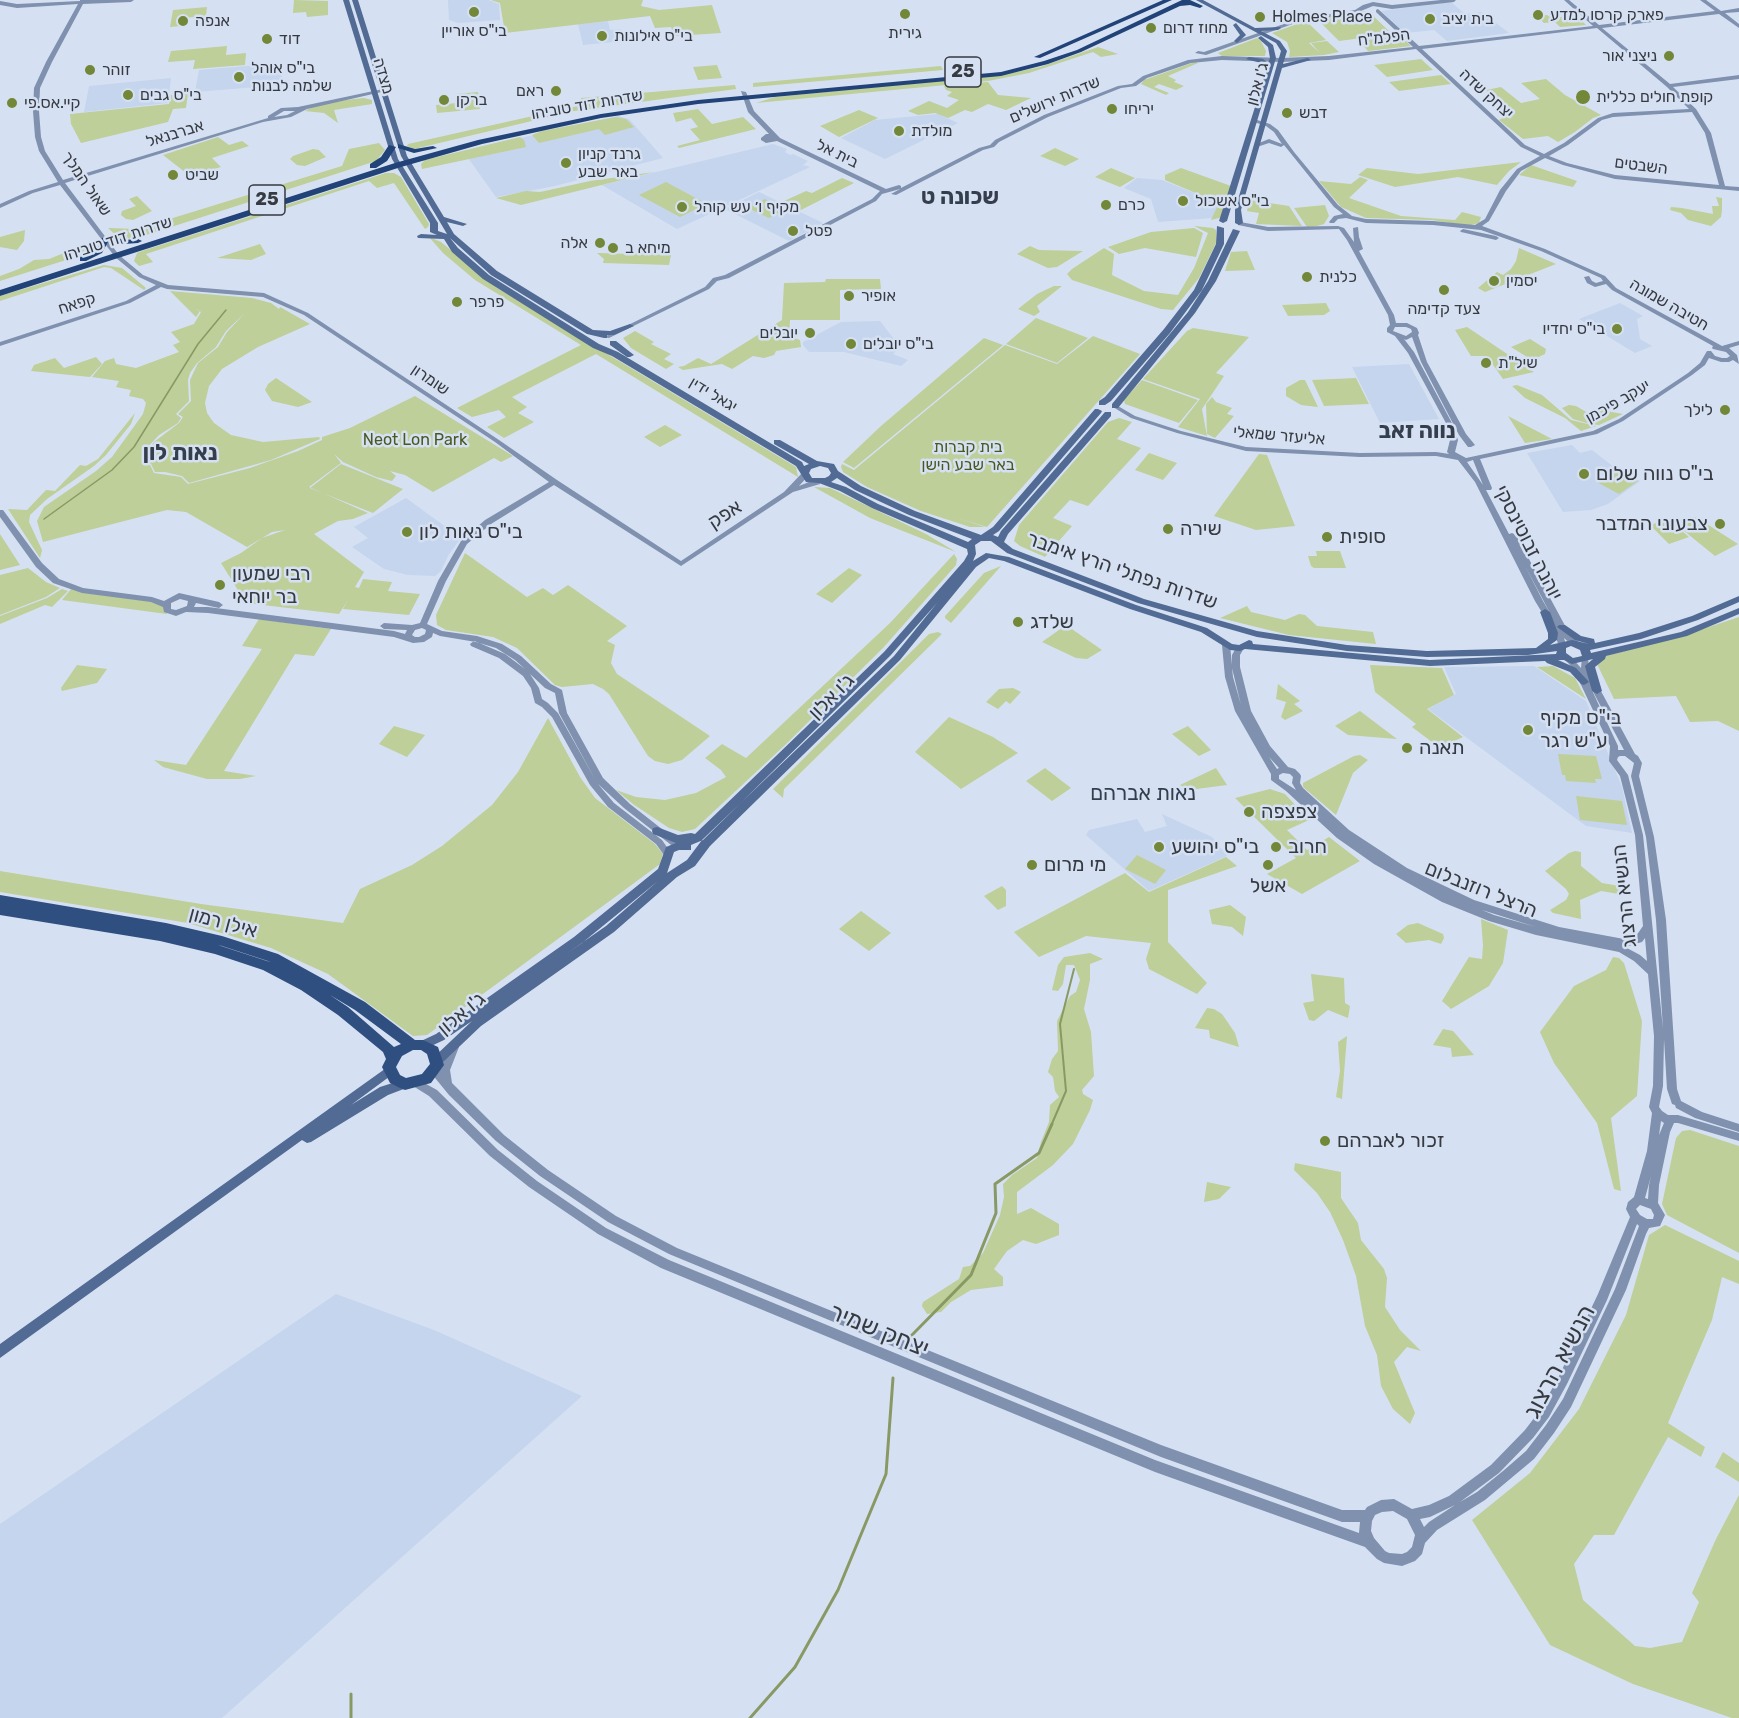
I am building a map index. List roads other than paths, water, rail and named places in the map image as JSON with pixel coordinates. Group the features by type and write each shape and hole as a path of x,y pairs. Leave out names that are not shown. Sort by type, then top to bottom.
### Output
{"highway":[{"name":"שדרות דוד טוביהו","path":"0,293 93,263 140,244 401,161 433,148 510,129 597,111 996,68 1048,54 1172,3 1188,0"},
{"path":"1172,3 1201,2 1212,7"},
{"name":"שדרות דוד טוביהו","path":"401,161 509,136 648,109 743,96 975,77 1022,69 1082,50 1172,3"},
{"path":"713,101 734,103 747,109 755,101 773,95"},
{"path":"611,115 635,119 648,109"},
{"path":"401,146 414,151 433,148"},
{"path":"374,169 392,147"},
{"path":"374,169 409,173 426,157"},
{"path":"83,259 99,251 107,239 140,244"},
{"path":"93,263 127,262 140,244"},
{"name":"שדרות דוד טוביהו","path":"0,285 83,259 117,252"}],"main road":[{"name":"מצדה","path":"346,0 392,147 401,161"},
{"name":"מצדה","path":"355,0 401,146 401,161"},
{"name":"ג'ו אלון","path":"679,846 694,841 708,829 880,661 971,557 972,541 1008,521 1113,410 1191,313 1212,281 1238,227 1238,210 1284,51 1281,45 1236,25 1201,2 1188,0"},
{"name":"ג'ו אלון","path":"695,856 890,665 974,565 999,552 1008,521 1100,407 1167,331 1198,290 1220,244 1221,225 1270,69 1273,52 1269,44 1251,27 1212,7"},
{"path":"1236,25 1244,35 1237,41"},
{"path":"1251,27 1278,28"},
{"path":"1249,59 1263,61 1270,69"},
{"path":"1281,64 1308,60"},
{"name":"יגאל ידין","path":"401,161 444,236 455,250 486,277 799,464 805,473"},
{"path":"454,238 455,230 463,224 450,222 436,225 430,227 422,235 442,239 455,250"},
{"path":"436,225 446,228"},
{"name":"יגאל ידין","path":"436,225 446,228 454,238 494,273 590,332 609,339 640,361 816,464"},
{"path":"1221,225 1238,227"},
{"path":"577,324 605,333 627,330"},
{"path":"627,330 619,342 640,361"},
{"path":"593,343 596,339 609,339"},
{"path":"602,348 609,339"},
{"path":"1100,407 1113,410"},
{"path":"971,549 843,489 809,480 805,473 808,467 816,464 831,466 835,473 882,500 943,526 982,537"},
{"path":"819,482 830,480 835,473"},
{"path":"943,526 977,532 1008,521 1008,538 1011,545 1073,575"},
{"path":"929,529 960,548 963,556 961,569"},
{"name":"שדרות נפתלי הרץ אימבר","path":"982,537 993,538 1010,551 1160,607 1245,632"},
{"name":"שדרות נפתלי הרץ אימבר","path":"971,549 1013,561 1133,607 1204,630 1223,642 1242,647"},
{"path":"937,611 985,564 1013,561"},
{"path":"1245,632 1310,643 1427,654 1528,652 1562,646 1589,647 1614,643 1659,630 1739,599"},
{"path":"1242,647 1388,661 1442,663 1566,658 1579,661 1684,634 1739,611"},
{"path":"1528,652 1546,646 1552,640 1553,633 1545,612"},
{"path":"1562,627 1578,638 1594,642 1659,630"},
{"path":"1223,642 1222,632 1232,628"},
{"path":"1242,647 1250,640 1245,632"},
{"path":"1578,645 1586,651 1586,658"},
{"path":"1562,646 1560,652 1566,658"},
{"path":"1597,692 1590,666 1596,660 1617,650"},
{"path":"1514,660 1553,661 1573,670 1584,682"},
{"path":"657,831 683,839 708,829"},
{"path":"679,846 692,850 695,856 691,863 683,867 671,866 667,857 679,846"},
{"name":"ג'ו אלון","path":"418,1045 441,1037 578,940 663,871 667,857"},
{"name":"ג'ו אלון","path":"436,1065 466,1032 516,994 610,929 683,867"},
{"name":"אילן רמון","path":"0,900 166,928 222,941 274,958 360,1006 418,1045"},
{"name":"אילן רמון","path":"0,910 160,936 215,949 267,966 306,986 343,1011 388,1048 392,1057"},
{"path":"0,1352 389,1071 392,1057 397,1052 418,1045 434,1051 436,1065 426,1079 384,1091 266,1162"},
{"path":"389,1071 395,1080 411,1083"}],"street":[{"path":"0,2 131,0"},
{"path":"1360,0 1371,11 1377,7 1454,0"},
{"path":"1564,0 1669,86 1694,110 1708,133 1722,187"},
{"path":"1703,0 1739,26"},
{"path":"24,3 84,2"},
{"name":"שאול המלך","path":"43,88 49,62 76,11 84,2"},
{"name":"שאול המלך","path":"84,2 52,62 43,88 36,111 38,137 42,151 65,183 117,252 141,276"},
{"path":"60,4 72,7 76,11"},
{"name":"שדרות ירושלים","path":"627,330 715,284 723,285 725,280 885,195 1053,113 1127,82 1201,57 1237,41 1300,20 1356,11 1366,4"},
{"name":"יצחק שדה","path":"1377,7 1415,47 1523,146 1543,155"},
{"name":"הפלמ\"ח","path":"1308,60 1739,10"},
{"path":"1216,49 1213,52 1222,58"},
{"name":"שדרות ירושלים","path":"1127,82 1137,82 1170,67 1201,57 1272,60 1281,64"},
{"path":"1669,86 1739,77"},
{"path":"376,96 383,91"},
{"name":"אברבנאל","path":"65,183 306,107 356,96 376,96"},
{"name":"בית אל","path":"743,96 747,109 766,134 765,136 776,138"},
{"name":"בית אל","path":"747,109 776,138 885,195"},
{"path":"1238,227 1422,226 1475,230 1487,220 1514,175 1543,155 1566,144 1606,116 1694,110"},
{"path":"1254,122 1264,122 1276,131 1336,206 1359,222 1356,237 1362,253 1397,314 1415,330 1424,362 1463,435 1472,445"},
{"path":"1264,122 1329,206 1334,215 1333,220 1350,239 1391,315 1393,325 1390,332 1398,337 1411,352 1450,425 1452,446"},
{"path":"1257,145 1269,141 1281,145"},
{"name":"השבטים","path":"1543,155 1576,168 1615,177 1739,189"},
{"path":"0,208 65,183"},
{"path":"0,208 31,192 65,183"},
{"name":"שאול המלך","path":"65,183 69,193 107,239"},
{"path":"41,192 54,190 69,193"},
{"path":"1316,228 1339,216 1487,232 1591,276"},
{"path":"1487,220 1487,232"},
{"name":"שומרון","path":"141,276 160,285 264,295 293,307 497,441 572,494 681,564"},
{"name":"חטיבה שמונה","path":"1722,360 1703,345 1599,285 1589,282 1591,276 1604,277 1624,295 1733,355"},
{"path":"1599,285 1607,282"},
{"name":"קפאח","path":"0,344 128,302 160,285"},
{"path":"1393,325 1410,326"},
{"path":"609,339 627,330"},
{"path":"1398,337 1406,338 1415,335"},
{"path":"1709,352 1711,349 1738,344"},
{"path":"1738,344 1733,355 1739,362"},
{"name":"יעקב פיכמן","path":"1700,366 1709,352"},
{"name":"יעקב פיכמן","path":"1459,459 1478,458 1506,450 1545,445 1595,433 1625,418 1700,366 1731,359 1733,355"},
{"path":"1722,360 1739,368"},
{"name":"אליעזר שמאלי","path":"1113,410 1196,438 1246,449 1359,455 1421,454 1459,459"},
{"name":"יעקב פיכמן","path":"1452,446 1461,443 1506,450"},
{"name":"יוהנה זבוטינסקי","path":"1472,445 1479,450 1478,458 1485,482 1509,530 1566,635 1578,645"},
{"name":"אליעזר שמאלי","path":"1421,454 1452,446"},
{"name":"יוהנה זבוטינסקי","path":"1452,446 1453,454 1478,482 1545,612 1559,634 1562,646"},
{"name":"אפק","path":"786,494 805,473"},
{"path":"424,639 429,635 426,628 442,581 464,543 488,522 554,482"},
{"name":"אפק","path":"681,564 786,494 819,482"},
{"path":"532,495 556,490 572,494"},
{"path":"0,512 32,558 49,576 73,587 152,600 165,605"},
{"path":"664,553 680,556 702,550"},
{"path":"117,595 179,596 212,604 426,628 499,646 525,663 560,693 559,699 563,713 600,780 619,800 679,846"},
{"path":"165,605 179,596"},
{"path":"187,610 192,606 190,599"},
{"path":"165,605 166,610 172,613 208,610 394,634 416,640 473,644 493,651 526,674 539,702 555,715 592,783 611,805 659,842 667,857"},
{"path":"410,638 408,633 412,628"},
{"path":"1223,642 1229,677 1239,711 1275,774 1285,770 1267,748 1247,711 1236,667 1236,655 1242,647"},
{"path":"1566,658 1576,666 1614,746 1613,761 1616,766 1627,770 1636,768 1637,761 1631,755 1585,669 1586,658"},
{"path":"538,696 544,690 555,690"},
{"path":"545,705 554,704 559,699"},
{"path":"1613,756 1618,753 1631,755"},
{"name":"הנשיא הרצוג","path":"1616,766 1624,775 1639,835 1659,1036 1656,1099 1653,1104 1657,1113"},
{"name":"הנשיא הרצוג","path":"1636,768 1635,776 1650,837 1661,920 1672,1089 1683,1113 1674,1119"},
{"name":"הרצל רוזנבלום","path":"1285,770 1295,774 1298,778 1296,783 1307,798 1334,822 1373,851 1425,882 1471,903 1559,931 1624,943 1639,939 1649,925"},
{"name":"הרצל רוזנבלום","path":"1275,774 1277,782 1285,786 1340,836 1377,862 1421,887 1468,909 1514,924 1559,938 1621,950 1638,958 1651,971"},
{"path":"1285,786 1296,783"},
{"path":"448,1087 445,1070 448,1059 466,1032"},
{"name":"יצחק שמיר","path":"436,1065 448,1087 500,1138 544,1173 612,1219 673,1251 1161,1451 1342,1516 1368,1516"},
{"name":"יצחק שמיר","path":"411,1083 433,1093 494,1153 533,1184 602,1231 665,1264 1155,1466 1369,1542"},
{"path":"1656,1099 1663,1096 1699,1115 1739,1128"},
{"path":"1639,1200 1653,1204 1658,1210 1659,1220 1656,1223 1646,1224 1635,1217 1631,1209 1632,1205 1639,1200 1652,1150 1657,1113 1739,1137"},
{"path":"1653,1204 1654,1185 1665,1132 1674,1119"},
{"name":"הנשיא הרצוג","path":"1411,1515 1430,1511 1453,1500 1495,1469 1529,1434 1545,1413 1603,1296 1635,1217"},
{"name":"הנשיא הרצוג","path":"1421,1539 1433,1527 1481,1496 1507,1475 1530,1455 1550,1429 1567,1403 1620,1290 1646,1224"},
{"path":"1387,1505 1400,1507 1411,1515 1418,1524 1421,1539 1415,1554 1402,1560 1388,1559 1380,1555 1369,1542 1365,1531 1368,1516 1376,1508 1387,1505"}],"waterway":[{"path":"44,519 112,470 134,447 198,344 226,310"},
{"path":"1051,1126 1066,1091 1060,1024 1074,969"},
{"path":"911,1336 971,1275 996,1213 995,1184 1039,1153 1052,1124"},
{"path":"750,1718 795,1667 838,1590 886,1474 893,1378"},
{"path":"351,1694 351,1718"}],"place":[{"name":"בי\"ס אוריין","path":"474,12"},
{"name":"גירית","path":"905,14"},
{"name":"פארק קרסו למדע","path":"1538,15"},
{"name":"Holmes Place","path":"1260,17"},
{"name":"בית יציב","path":"1430,19"},
{"name":"אנפה","path":"183,21"},
{"name":"מחוז דרום","path":"1151,28"},
{"name":"בי\"ס אילונות","path":"602,36"},
{"name":"דוד","path":"267,39"},
{"name":"ניצני אור","path":"1669,56"},
{"name":"זוהר","path":"90,70"},
{"name":"בי\"ס אוהל שלמה לבנות","path":"239,77"},
{"name":"ראם","path":"556,91"},
{"name":"בי\"ס גבים","path":"128,95"},
{"name":"קופת חולים כללית","path":"1583,97"},
{"name":"ברקן","path":"444,100"},
{"name":"קיי.אס.פי","path":"12,103"},
{"name":"יריחו","path":"1112,109"},
{"name":"דבש","path":"1287,113"},
{"name":"מולדת","path":"899,131"},
{"name":"גרנד קניון באר שבע","path":"566,163"},
{"name":"שביט","path":"173,175"},
{"name":"בי\"ס אשכול","path":"1183,201"},
{"name":"כרם","path":"1106,205"},
{"name":"מקיף ו׳ עש קוהל","path":"682,207"},
{"name":"פטל","path":"793,231"},
{"name":"אלה","path":"600,243"},
{"name":"מיחא ב","path":"613,248"},
{"name":"כלנית","path":"1307,277"},
{"name":"יסמין","path":"1494,281"},
{"name":"צעד קדימה","path":"1444,290"},
{"name":"אופיר","path":"849,296"},
{"name":"פרפר","path":"457,302"},
{"name":"בי\"ס יחדיו","path":"1617,329"},
{"name":"יובלים","path":"810,333"},
{"name":"בי\"ס יובלים","path":"851,344"},
{"name":"שיל\"ת","path":"1486,363"},
{"name":"לילך","path":"1725,410"},
{"name":"בי\"ס נווה שלום","path":"1584,474"},
{"name":"צבעוני המדבר","path":"1720,524"},
{"name":"שירה","path":"1168,529"},
{"name":"בי\"ס נאות לון","path":"407,532"},
{"name":"סופית","path":"1327,537"},
{"name":"רבי שמעון בר יוחאי","path":"220,585"},
{"name":"שלדג","path":"1018,622"},
{"name":"בי\"ס מקיף ע\"ש רגר","path":"1528,730"},
{"name":"תאנה","path":"1407,748"},
{"name":"צפצפה","path":"1249,812"},
{"name":"בי\"ס יהושע","path":"1159,847"},
{"name":"חרוב","path":"1276,847"},
{"name":"מי מרום","path":"1032,865"},
{"name":"אשל","path":"1268,865"},
{"name":"זכור לאברהם","path":"1325,1141"}],"district":[{"name":"שכונה ט","path":"960,198"},
{"name":"נווה זאב","path":"1417,432"},
{"name":"נאות לון","path":"180,454"},
{"name":"נאות אברהם","path":"1143,794"}],"park label":[{"name":"Neot Lon Park","path":"415,440"},
{"name":"בית קברות באר שבע הישן","path":"968,456"}]}
